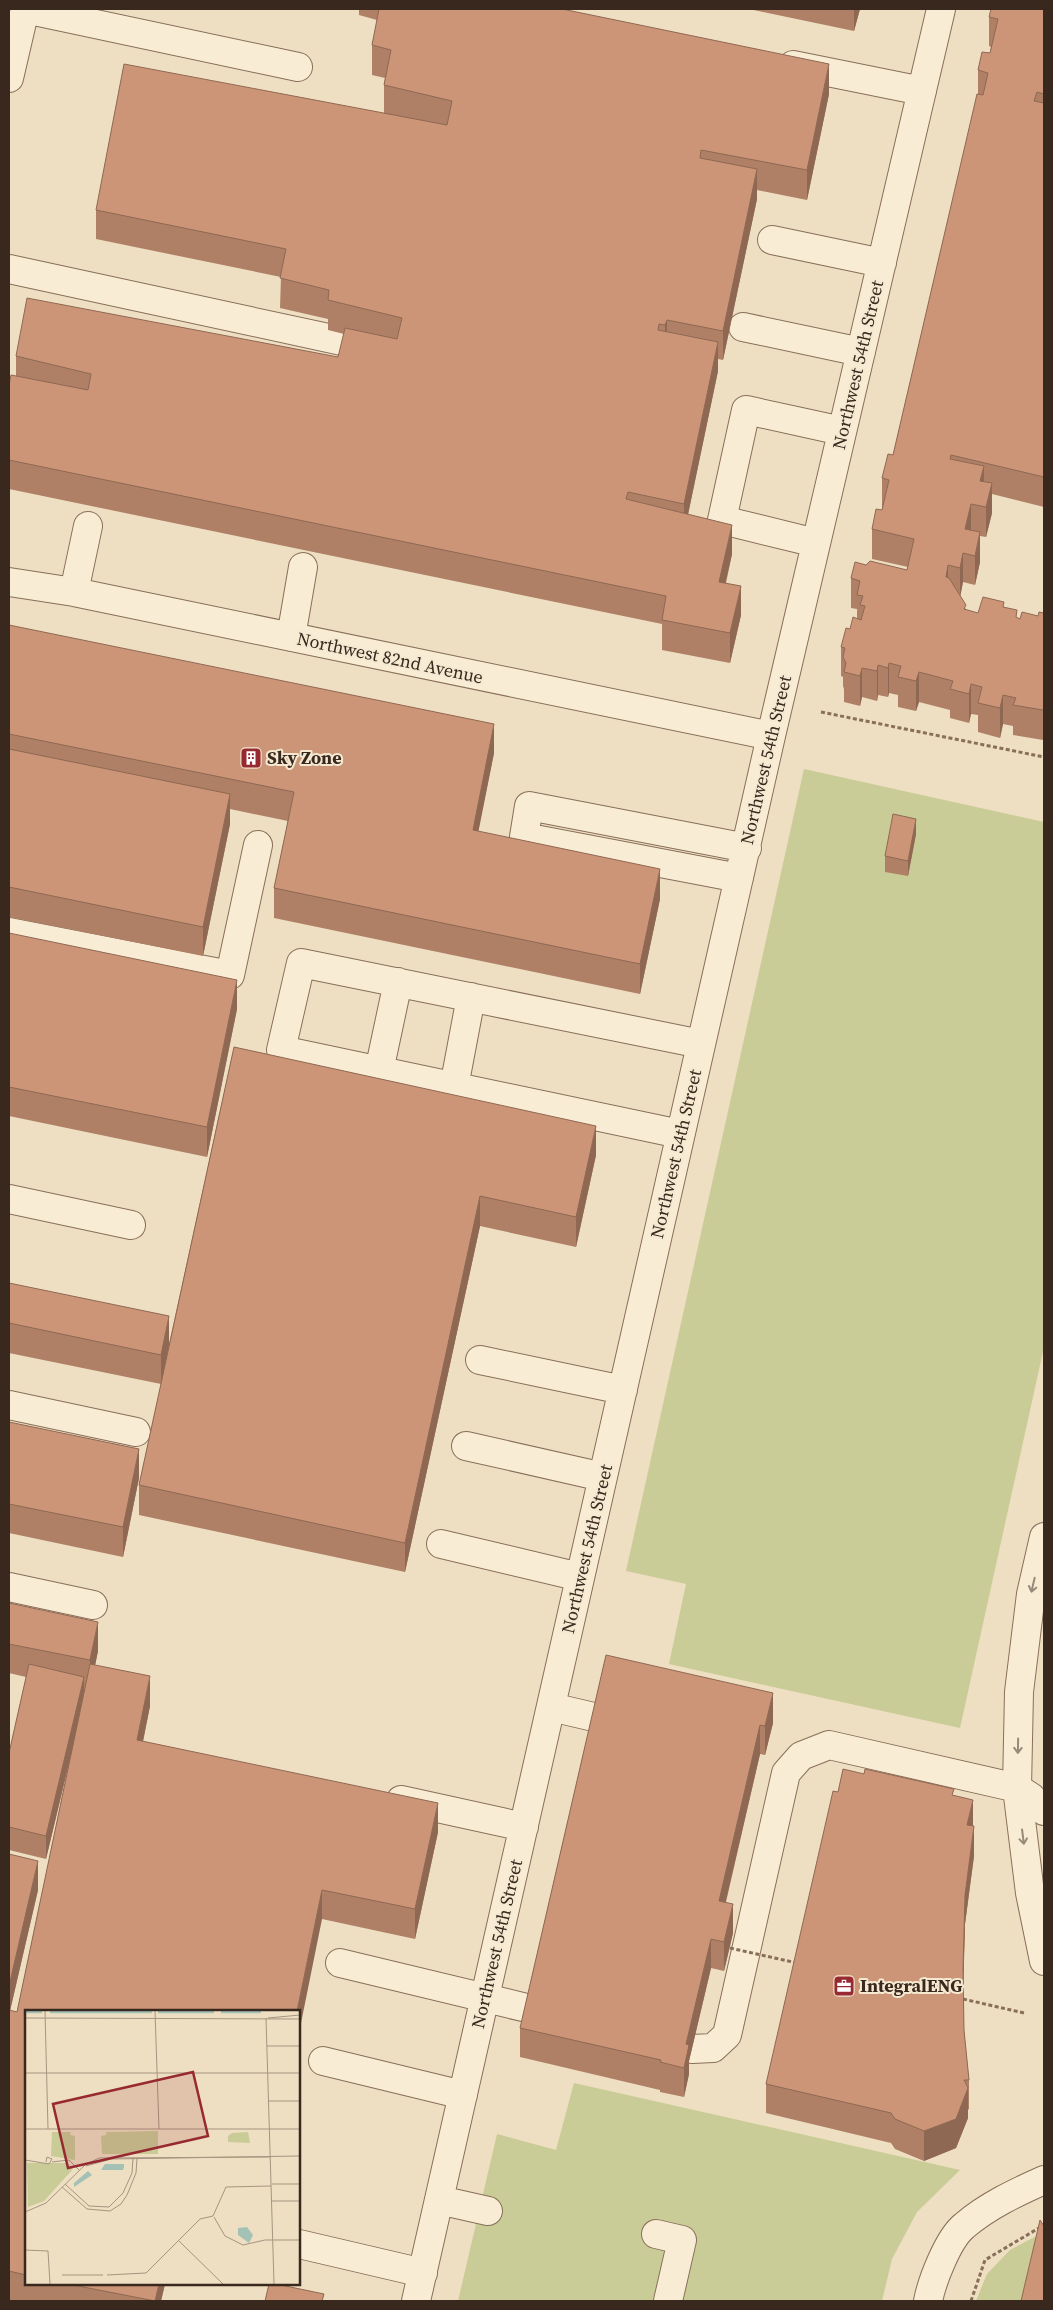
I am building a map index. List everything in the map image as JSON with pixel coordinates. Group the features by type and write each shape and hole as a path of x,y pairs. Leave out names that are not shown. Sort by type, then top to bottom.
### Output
{"street":[{"path":"9,78 25,9 298,67"},
{"name":"Northwest 54th Street","path":"416,2301 771,736 941,9"},
{"path":"768,60 922,91"},
{"path":"772,240 882,263"},
{"path":"9,269 342,341"},
{"path":"743,327 861,352"},
{"path":"816,544 722,520 746,410 842,431"},
{"path":"74,592 88,526"},
{"path":"291,637 303,566"},
{"name":"Northwest 82nd Avenue","path":"9,582 74,592 771,736"},
{"path":"739,878 524,837 528,806 747,848"},
{"path":"9,932 230,976 258,845"},
{"path":"680,1134 281,1050 302,963 701,1044"},
{"path":"379,1071 398,982"},
{"path":"454,1087 471,998"},
{"path":"9,1199 132,1225"},
{"path":"480,1360 623,1390"},
{"path":"9,1405 136,1432"},
{"path":"466,1446 603,1477"},
{"path":"1044,1537 1031,1594 1019,1692 1017,1788 1030,1893 1044,1961"},
{"path":"441,1544 580,1577"},
{"path":"9,1587 94,1605"},
{"path":"551,1707 598,1718"},
{"path":"692,2049 713,2048 727,2035 786,1773 801,1756 829,1744 1017,1788 1031,1797 1044,1811"},
{"path":"380,1796 524,1827"},
{"path":"340,1963 531,2009"},
{"path":"323,2061 463,2095"},
{"path":"928,2301 938,2265 963,2227 1016,2193 1044,2180"},
{"path":"439,2200 488,2211"},
{"path":"656,2234 682,2240 668,2301"},
{"path":"300,2244 422,2273"}],"path":[{"path":"821,712 1044,758"},
{"path":"730,1948 800,1964"},
{"path":"963,1999 1024,2013"},
{"path":"972,2301 985,2260 1044,2225"}],"green space":[{"path":"804,769 1044,822 1044,1347 960,1728 669,1664 686,1584 626,1571"},
{"path":"574,2083 960,2170 917,2212 892,2259 882,2301 458,2301 497,2134 556,2150"},
{"path":"1044,2232 1044,2301 976,2301 987,2274 1010,2250"}],"building":[{"path":"379,9 562,9 829,64 807,170 701,150 700,158 757,169 723,331 667,320 665,325 659,324 658,330 718,342 684,504 628,492 626,499 732,525 719,582 741,586 730,633 662,620 666,596 9,460 9,385 11,375 88,390 91,374 16,356 27,298 338,357 345,328 397,339 402,318 328,300 329,290 280,278 286,249 96,210 124,64 447,125 452,101 384,85 391,50 372,45"},
{"path":"991,9 1044,9 1044,94 1037,92 1034,101 1044,103 1044,477 951,455 950,459 984,466 980,481 992,483 986,507 971,504 965,529 980,532 975,556 963,553 960,568 948,565 946,577 949,578 966,605 964,609 978,613 983,597 1004,602 1003,607 1017,610 1016,617 1020,619 1022,612 1038,616 1039,612 1044,613 1043,710 1013,705 1016,698 1003,695 1000,708 978,703 982,687 971,684 969,694 950,689 953,681 919,672 916,681 898,677 901,666 889,663 888,668 878,665 877,671 862,668 860,676 844,672 846,663 843,657 845,648 841,647 846,628 850,629 853,617 861,620 865,606 860,605 863,596 857,595 860,581 851,578 855,562 866,565 870,561 907,570 914,539 872,529 876,509 882,510 889,480 882,478 888,454 893,455 977,94 983,95 988,73 978,70 982,52 990,53 998,19 989,17"},
{"path":"9,625 494,724 473,830 660,869 640,964 274,888 294,792 9,734"},
{"path":"9,749 230,794 203,927 9,887"},
{"path":"893,814 916,819 908,861 885,856"},
{"path":"9,933 237,980 207,1127 9,1087"},
{"path":"234,1047 596,1126 576,1217 480,1196 405,1543 139,1485"},
{"path":"9,1283 169,1316 161,1355 9,1323"},
{"path":"9,1422 139,1449 123,1527 9,1504"},
{"path":"9,1603 98,1622 90,1660 9,1644"},
{"path":"606,1655 773,1693 765,1726 760,1725 719,1901 733,1904 724,1942 711,1939 686,2044 689,2045 684,2068 660,2062 661,2060 520,2028"},
{"path":"29,1664 84,1677 46,1836 9,1827 9,1753"},
{"path":"90,1664 150,1676 137,1740 438,1803 415,1909 322,1890 297,2010 25,2010 25,2275 9,2271 9,2010 17,2012"},
{"path":"843,1769 864,1774 865,1769 954,1789 952,1795 973,1800 967,1825 974,1826 965,1895 963,1969 964,2030 969,2080 964,2080 968,2088 956,2119 924,2131 895,2119 891,2113 766,2084 833,1791 838,1792"},
{"path":"9,1854 38,1861 9,1986"},
{"path":"1040,2220 1044,2226 1044,2301 1021,2301"},
{"path":"73,2285 159,2285 155,2301"},
{"path":"269,2285 281,2285 324,2294 322,2301 265,2301"}],"place":[{"name":"Sky Zone","path":"251,758"},
{"name":"IntegralENG","path":"844,1986"}]}
